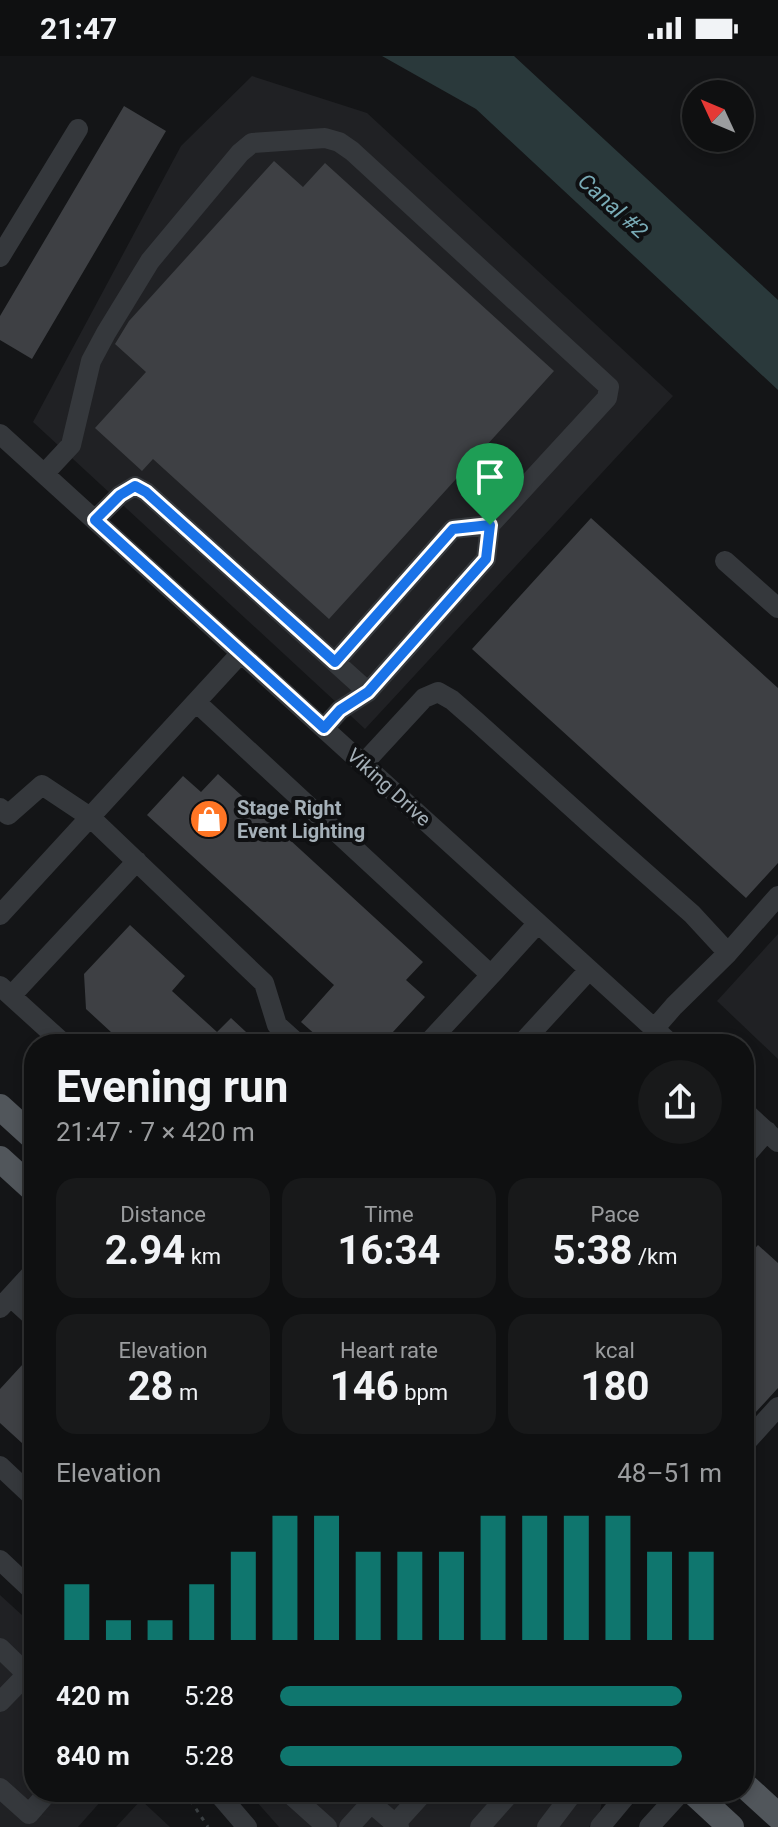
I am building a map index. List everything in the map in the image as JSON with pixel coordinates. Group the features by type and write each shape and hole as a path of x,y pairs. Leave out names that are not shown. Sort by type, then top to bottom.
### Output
{"main road":[{"path":"0,1107 24,1129"},
{"path":"0,1159 24,1181"},
{"path":"754,1794 778,1816"},
{"path":"704,1802 731,1827"}],"street":[{"path":"0,257 78,129"},
{"path":"44,474 71,445 91,361 150,261 240,153 252,143 325,138 339,142 352,151 609,387 607,398 490,525 486,559 368,692 340,710 324,728"},
{"name":"Viking Drive","path":"0,434 660,1034"},
{"path":"95,520 120,495 135,486 146,492 368,692"},
{"path":"335,662 453,529 490,525"},
{"path":"725,561 778,608"},
{"path":"0,915 241,653"},
{"path":"363,764 424,698 438,692 452,700 692,914 728,953"},
{"path":"196,702 491,975"},
{"path":"0,808 8,815 42,785 90,817 264,983 277,1025 287,1034"},
{"path":"53,1034 5,991 137,861"},
{"path":"654,1029 778,896"},
{"path":"436,1034 538,923"},
{"path":"530,1034 589,970"},
{"path":"754,1120 772,1137 754,1150"},
{"path":"24,1282 5,1302 24,1312"},
{"path":"754,1433 778,1407"},
{"path":"0,1466 24,1489"},
{"path":"0,1560 24,1583"},
{"path":"0,1648 24,1668"},
{"path":"0,1702 24,1681"},
{"path":"0,1788 29,1814 39,1802"},
{"path":"226,1802 247,1827"},
{"path":"299,1802 327,1827"},
{"path":"349,1827 366,1802"},
{"path":"375,1802 397,1826 416,1802"},
{"path":"480,1827 502,1802"},
{"path":"547,1827 565,1802"},
{"path":"600,1827 621,1802"},
{"path":"649,1827 672,1802"}],"path":[{"path":"192,1802 208,1827"}],"shaded area":[{"path":"252,76 367,113 673,396 365,729 33,422 181,146"},
{"path":"778,934 778,1059 717,1001"},
{"path":"0,1595 24,1617 24,1802 100,1802 78,1827 0,1827"},
{"path":"139,1802 143,1802 170,1827 116,1827"},
{"path":"257,1802 602,1802 600,1811 589,1827 279,1827"}],"water":[{"name":"Canal #2","path":"382,56 514,56 778,300 778,390 476,109"}],"building":[{"path":"124,106 166,131 32,359 0,340 0,316"},
{"path":"274,161 303,187 325,163 554,371 329,619 153,459 142,471 95,428 146,372 115,344 129,321"},
{"path":"591,518 778,688 778,863 746,898 472,649"},
{"path":"218,774 423,962 406,980 425,997 391,1034 315,1034 301,1022 334,985 147,815 183,776 201,792"},
{"path":"130,925 185,976 172,991 217,1032 231,1018 248,1034 113,1034 86,1009 84,974"},
{"path":"758,1245 778,1263 778,1388 754,1414 754,1249"},
{"path":"24,1363 24,1445 0,1423 0,1389"}],"place":[{"name":"Stage Right Event Lighting","path":"209,819"}],"route":[{"path":"135,486 146,492 335,662 453,529 490,525 486,559 368,692 340,710 324,728 95,520 125,491 135,486"}]}
